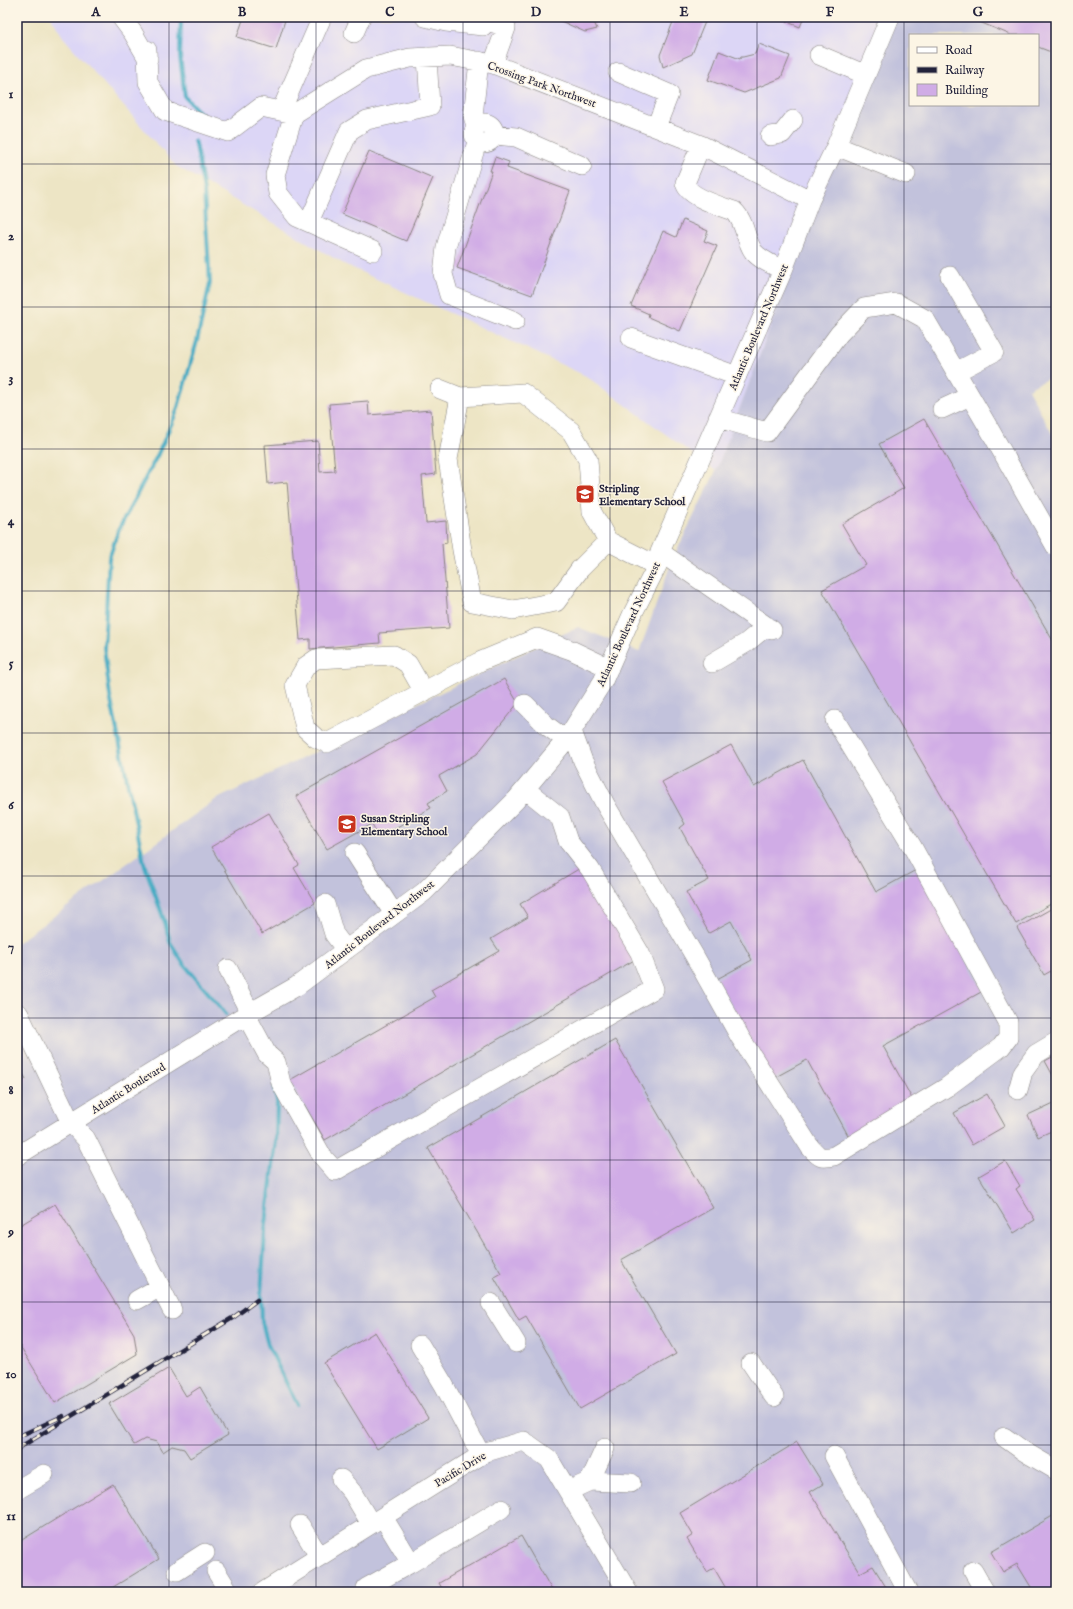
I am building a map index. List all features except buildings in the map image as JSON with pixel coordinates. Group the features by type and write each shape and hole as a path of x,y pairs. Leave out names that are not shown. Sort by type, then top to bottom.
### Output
{"street":[{"path":"121,17 147,54 148,82 165,111 228,132 261,107 287,113"},
{"path":"322,17 287,113 275,175 278,193 297,217 373,251"},
{"path":"425,17 446,22 483,26 486,19 506,28 486,63 473,116 483,134 446,247 443,274 445,286 449,296 515,321"},
{"name":"Atlantic Boulevard Northwest","path":"245,1016 297,986 424,892 516,800 569,736 603,681 658,559 783,270 810,200 836,146 890,17"},
{"path":"820,55 866,75"},
{"name":"Crossing Park Northwest","path":"287,113 366,70 410,58 450,56 486,63 656,127 701,145 810,200"},
{"path":"309,222 349,131 367,120 430,106 427,57"},
{"path":"618,72 669,94 656,127"},
{"path":"770,136 782,134 793,120"},
{"path":"483,134 516,137 582,166"},
{"path":"701,145 685,183 686,188 692,194 734,211 740,216 753,251 760,258 783,270"},
{"path":"836,146 906,174"},
{"path":"950,276 994,352 956,372"},
{"path":"718,418 767,432 839,334 864,308 896,303 924,319 970,396 1056,547"},
{"path":"632,338 737,376"},
{"path":"440,389 460,397 523,393 571,431 588,460 592,512 608,542 658,559 769,628 712,663"},
{"path":"942,409 970,396"},
{"path":"460,397 448,459 462,550 472,602 513,610 556,602 580,569 608,542"},
{"path":"424,692 408,664 394,655 316,658 306,666 295,685 305,728 316,738 328,743 424,692 479,662 537,638 571,650 609,668"},
{"path":"525,704 546,725 569,736 605,804 687,942 740,1037 810,1147 819,1157 826,1158 841,1152 947,1087 1001,1047 1008,1038 1009,1030 1008,1022 913,848 835,720"},
{"path":"228,970 245,1016 266,1054 276,1062 281,1083 322,1156 335,1171 654,989 640,954 590,869 568,841 560,817 525,789"},
{"path":"355,853 394,914"},
{"path":"325,904 334,934 346,950"},
{"path":"19,1014 71,1123 86,1140 172,1310"},
{"name":"Atlantic Boulevard","path":"17,1156 245,1016"},
{"path":"1018,1090 1023,1072 1036,1054 1056,1042"},
{"path":"137,1300 160,1287"},
{"path":"491,1303 516,1343"},
{"path":"420,1345 444,1385 481,1455"},
{"path":"751,1363 774,1397"},
{"path":"1004,1437 1025,1452 1056,1470"},
{"name":"Pacific Drive","path":"263,1592 486,1452 524,1441 549,1459 628,1592"},
{"path":"590,1481 605,1448"},
{"path":"834,1456 908,1592"},
{"path":"17,1490 44,1474"},
{"path":"341,1479 377,1520 411,1563"},
{"path":"568,1491 590,1481 631,1482"},
{"path":"366,1588 501,1509"},
{"path":"300,1525 319,1556"},
{"path":"177,1571 205,1553"},
{"path":"216,1571 229,1592"},
{"path":"973,1571 986,1592"}],"shaded area":[{"path":"51,17 893,17 811,219 716,471 586,376 344,264 176,166 63,37"},
{"path":"893,17 1056,17 1056,374 1028,389 1056,441 1056,1592 17,1592 17,943 215,800 578,627 639,652 673,558 716,471 811,219"}],"waterway":[{"path":"181,17 180,56 185,97 201,114"},
{"path":"194,141 196,144 204,192 210,283 197,341 177,411 158,454 119,529 109,558 104,647 110,696 144,863 170,942 183,963 226,1014"},
{"path":"275,1087 277,1102 276,1141 265,1232 261,1294 262,1322 268,1345 297,1405"}],"railway":[{"path":"17,1449 234,1317 257,1300"},
{"path":"17,1437 63,1416"}],"place":[{"name":"Stripling Elementary School","path":"585,494"},
{"name":"Susan Stripling Elementary School","path":"347,824"}]}
